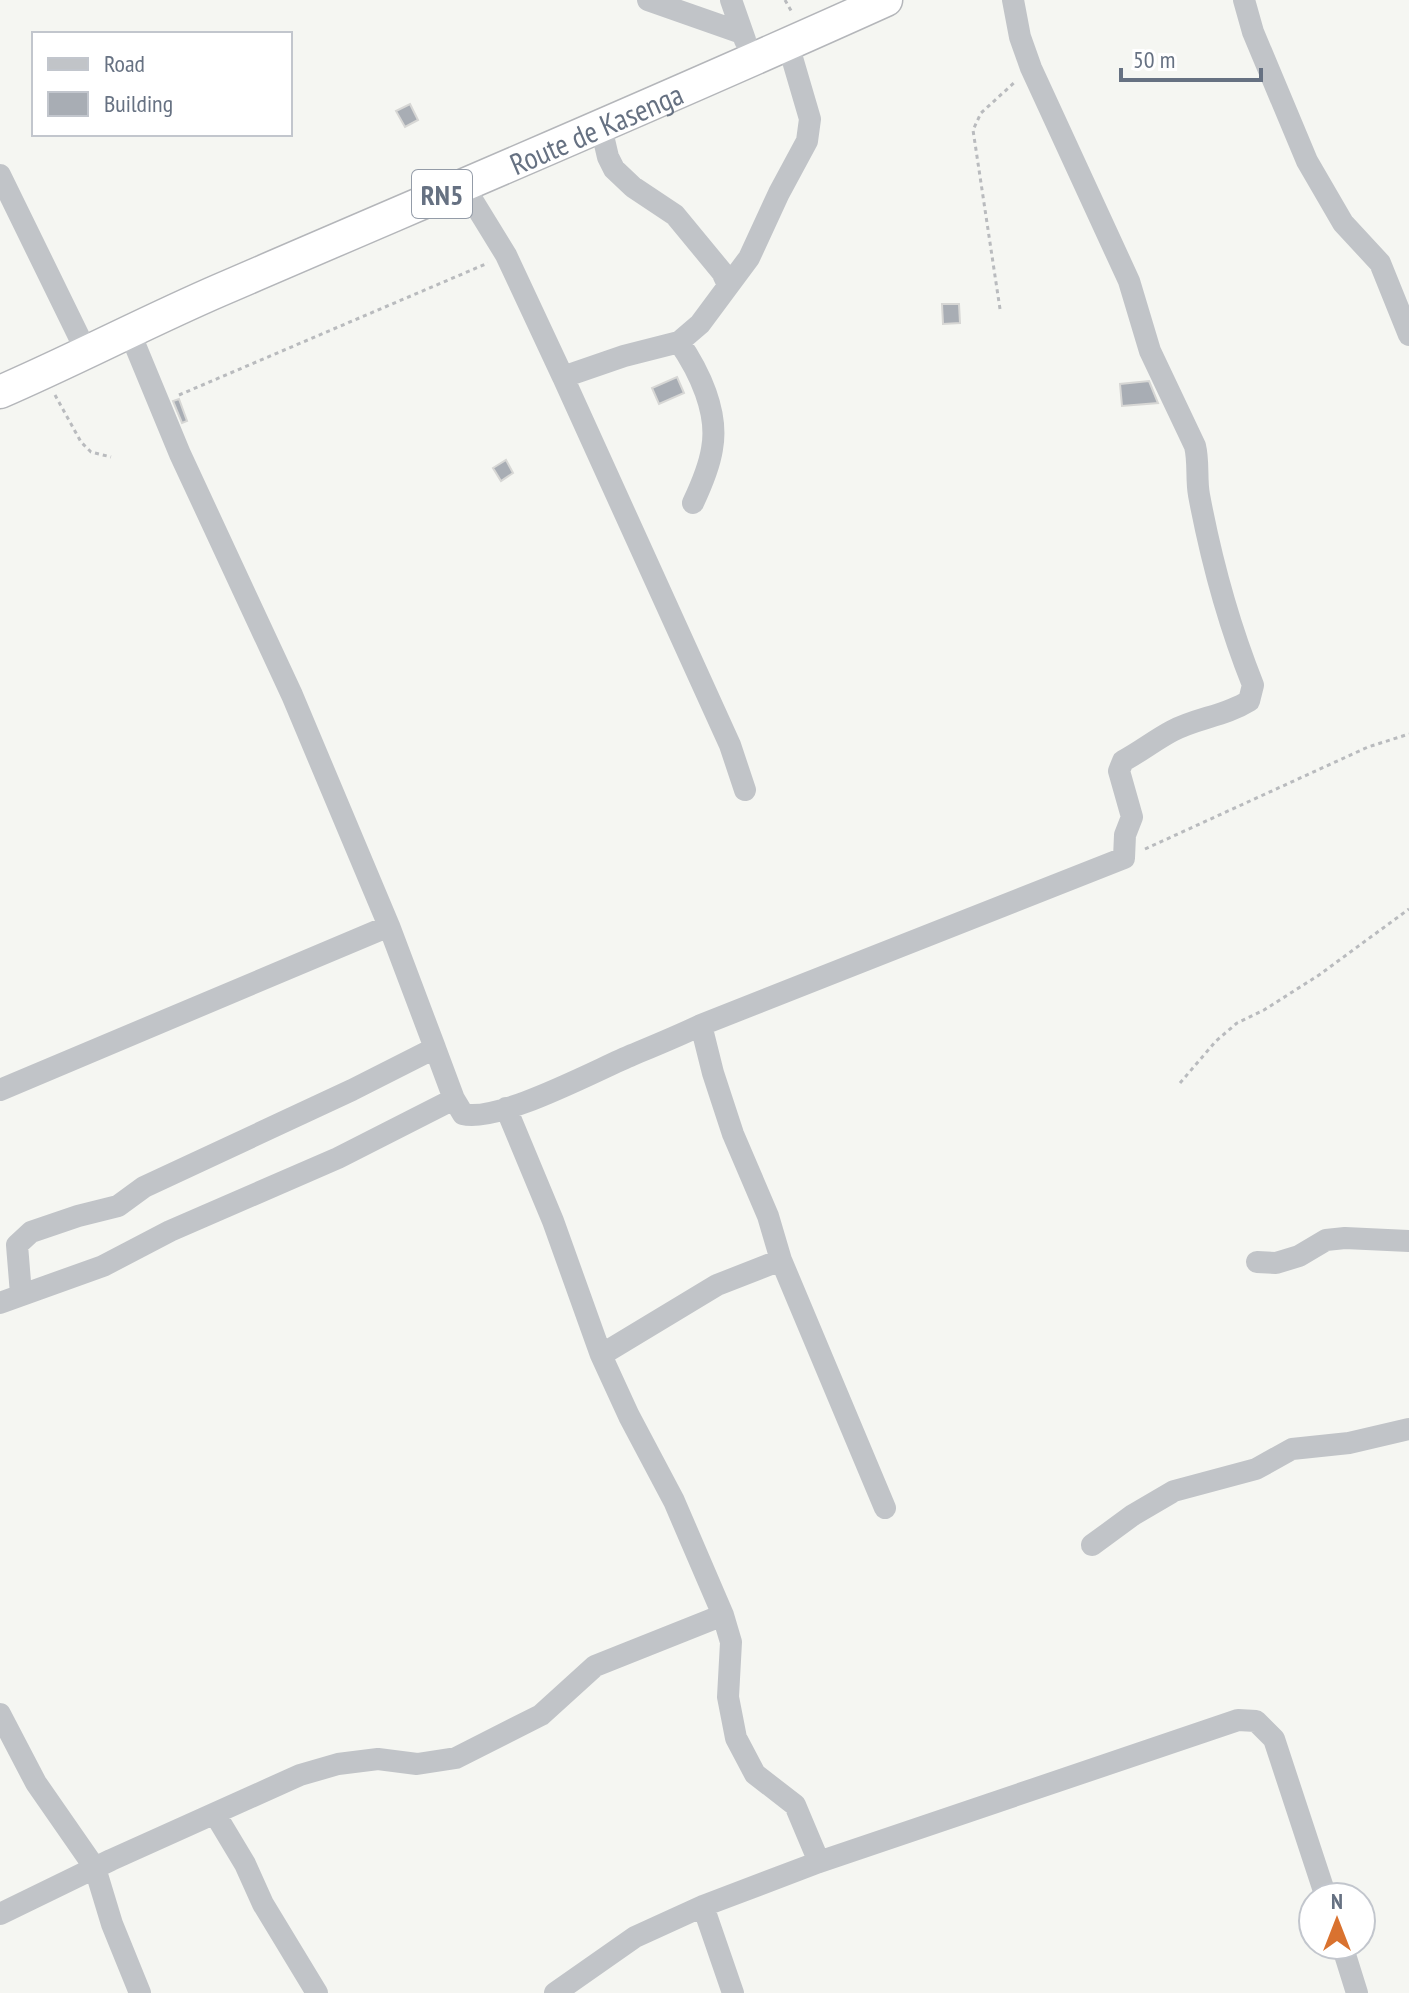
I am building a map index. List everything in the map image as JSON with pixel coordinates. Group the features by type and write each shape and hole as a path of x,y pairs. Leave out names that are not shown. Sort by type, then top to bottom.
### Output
{"highway":[{"name":"Route de Kasenga","path":"0,392 197,300 601,127 748,46 788,44 886,0"}],"street":[{"path":"648,0 748,46"},
{"path":"731,0 748,46"},
{"path":"130,333 180,454 292,695 389,926 454,1099 463,1114 472,1116 506,1108 666,1043 701,1025 1124,858 1125,835 1132,817 1119,771 1123,761 1173,730 1234,710 1249,701 1253,685 1223,592 1209,536 1198,490 1195,446 1150,351 1129,281 1031,68 1020,37 1013,0"},
{"path":"1244,0 1253,32 1307,161 1343,223 1380,263 1409,335"},
{"path":"563,377 624,356 679,342 700,324 749,258 807,141 810,119 788,44"},
{"path":"601,127 614,169 633,187 675,215 722,272 728,285"},
{"path":"0,175 87,353"},
{"path":"463,185 506,255 563,377 730,745 745,790"},
{"path":"679,342 694,365 713,421 713,447 693,503"},
{"path":"0,1090 389,926"},
{"path":"701,1025 733,1134 768,1216 781,1260 885,1508"},
{"path":"10,1298 20,1262 17,1245 31,1232 118,1206 144,1187 435,1048"},
{"path":"10,1298 103,1266 170,1231 338,1158 454,1099"},
{"path":"506,1108 553,1221 601,1355 674,1501 723,1615 731,1642 728,1697 736,1738 755,1774 795,1805 819,1862"},
{"path":"1257,1262 1276,1263 1299,1256 1326,1240 1409,1241"},
{"path":"601,1355 717,1285 781,1260"},
{"path":"1092,1545 1149,1504 1174,1491 1256,1469 1292,1449 1349,1443 1409,1429"},
{"path":"0,1914 300,1775 338,1764 378,1759 417,1764 456,1758 541,1715 595,1666 723,1615"},
{"path":"0,1714 36,1783 95,1868 112,1924 140,1993"},
{"path":"555,1993 635,1937 703,1906 819,1862 1238,1720 1256,1721 1274,1739 1321,1881"},
{"path":"215,1814 245,1864 263,1904 317,1993"},
{"path":"703,1906 733,1993"},
{"path":"1347,1961 1357,1993"}],"path":[{"path":"1000,309 973,130 981,113 1031,68"},
{"path":"161,403 506,255"},
{"path":"43,374 81,442 91,452 111,457"},
{"path":"1124,858 1368,747 1409,734"},
{"path":"1180,1083 1216,1041 1237,1023 1264,1010 1319,975 1409,909"}],"building":[{"path":"410,104 418,120 405,127 396,111"},
{"path":"942,304 959,304 960,323 943,324"},
{"path":"677,377 684,393 659,404 652,388"},
{"path":"1149,381 1158,403 1122,406 1120,384"},
{"path":"179,399 187,421 182,423 173,401"},
{"path":"506,460 513,473 501,481 493,468"}]}
